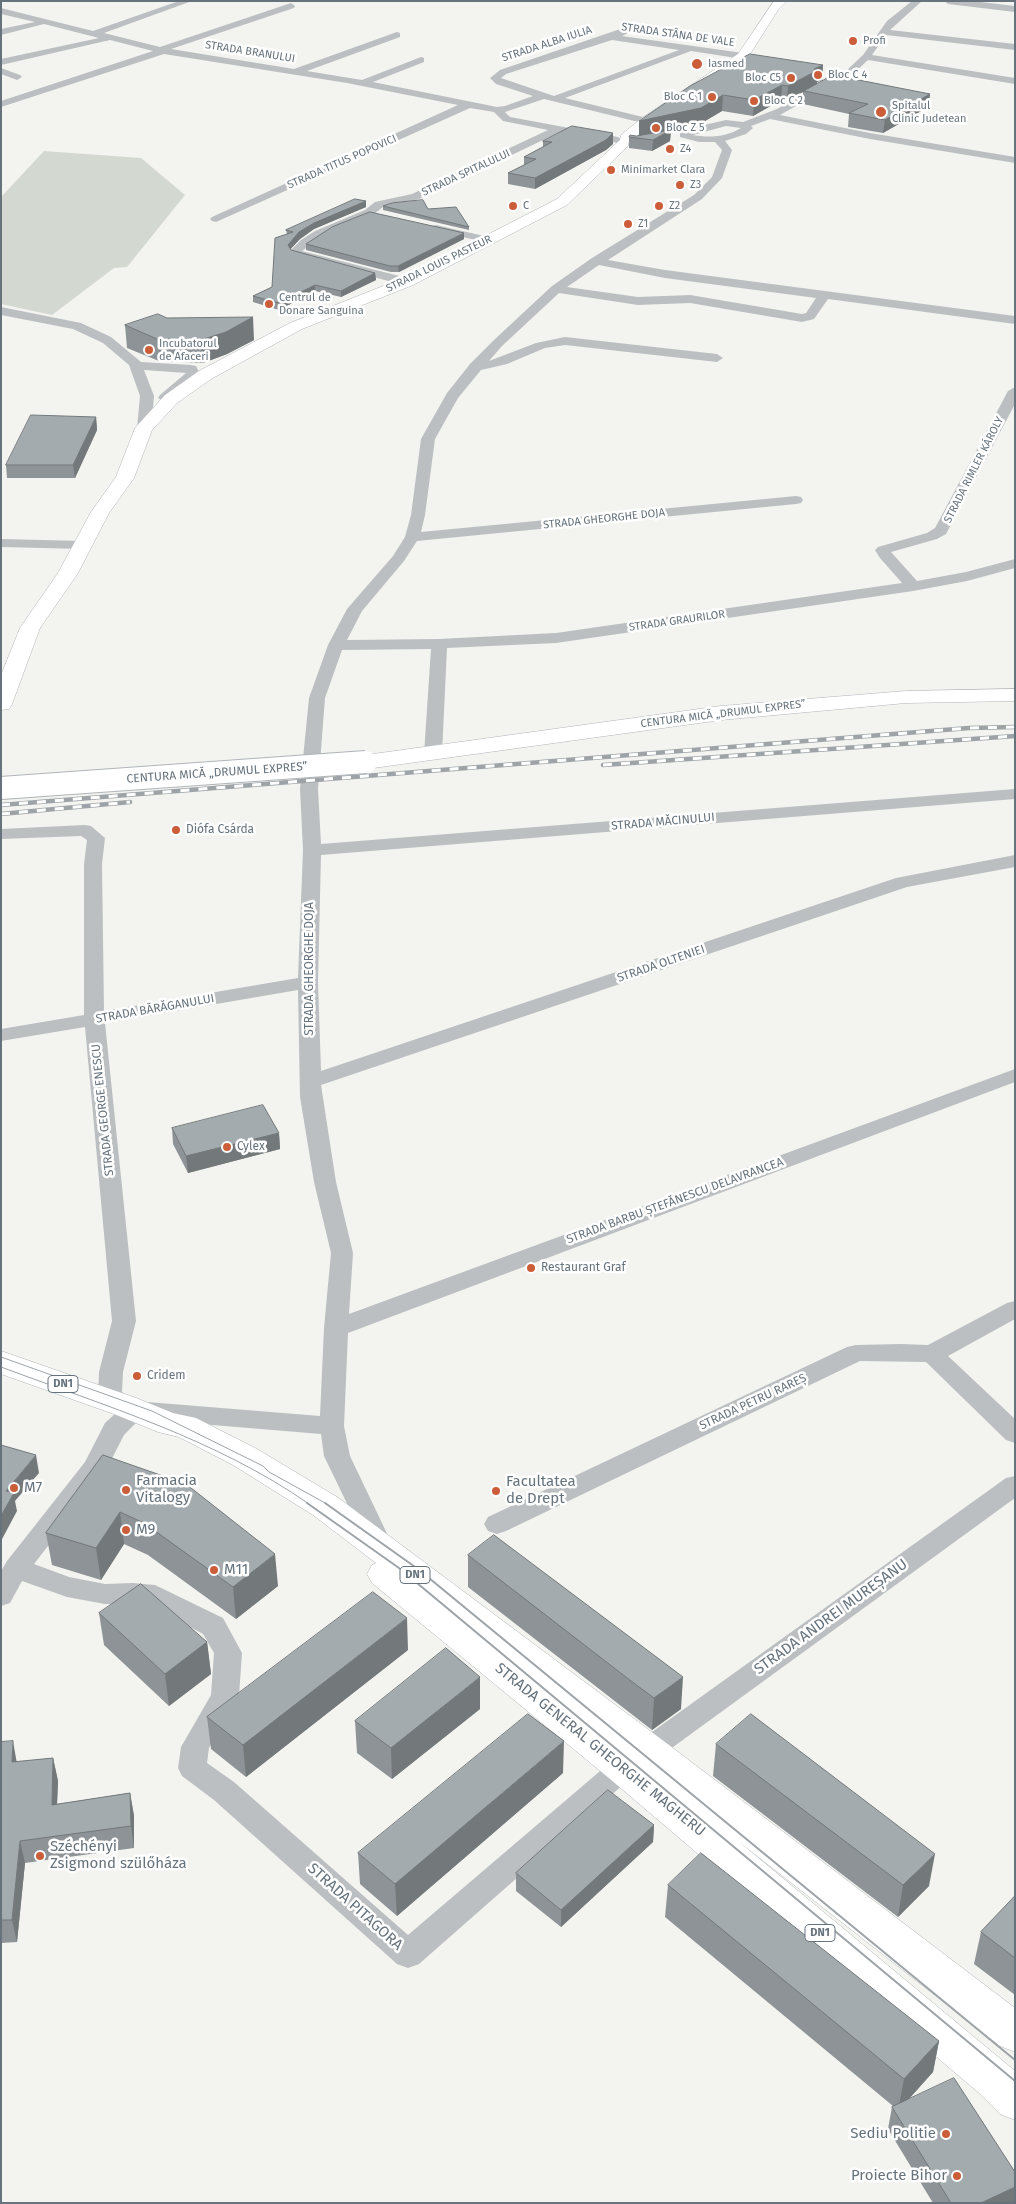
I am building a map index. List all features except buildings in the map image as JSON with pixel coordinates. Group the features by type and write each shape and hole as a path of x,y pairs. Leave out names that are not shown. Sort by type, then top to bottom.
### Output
{"main road":[{"name":"STRADA LOUIS PASTEUR","path":"1,704 30,628 68,573 100,512 125,478 144,428 168,399 205,374 296,326 407,282 562,202 629,141 647,121 742,56 780,1"},
{"name":"STRADA LOUIS PASTEUR","path":"144,428 157,423 169,415 210,379 212,372"},
{"name":"CENTURA MICĂ „DRUMUL EXPRES”","path":"1,788 366,762 721,713 906,697 1015,695"},
{"name":"STRADA GENERAL GHEORGHE MAGHERU","path":"1,1362 130,1408 169,1424 184,1426 245,1457 325,1506 382,1550 636,1759 1004,2090"},
{"name":"STRADA GENERAL GHEORGHE MAGHERU","path":"169,1424 182,1441 251,1480 331,1532 636,1759 1015,2033"}],"street":[{"path":"93,34 188,1"},
{"path":"688,135 704,140 720,141 811,96 850,72 866,57 890,23 918,1"},
{"path":"948,1 1015,9"},
{"path":"1,10 15,4"},
{"path":"1,104 291,6"},
{"name":"STRADA BRANULUI","path":"1,10 46,23 162,50 363,83 497,110 508,109 543,96"},
{"path":"1,32 46,23"},
{"name":"STRADA ALBA IULIA","path":"543,96 499,82 495,78 503,72 611,37 629,29"},
{"path":"882,32 1015,47"},
{"path":"295,72 397,35"},
{"name":"STRADA STÂNA DE VALE","path":"611,37 742,56"},
{"path":"1,62 111,38"},
{"path":"554,99 689,49"},
{"path":"866,57 1015,81"},
{"path":"363,83 422,60"},
{"path":"1,71 17,77"},
{"path":"543,96 647,121"},
{"name":"STRADA TITUS POPOVICI","path":"216,218 467,105"},
{"name":"STRADA BRANULUI","path":"497,110 508,119 558,130 629,141"},
{"path":"771,116 870,136 1015,160"},
{"path":"676,136 688,135 726,123 749,128"},
{"name":"STRADA SPITALULUI","path":"407,282 296,253 299,247 345,221 369,212 386,202 415,197 558,130"},
{"name":"STRADA GHEORGHE DOJA","path":"382,1550 337,1456 332,1426 336,1328 342,1253 323,1172 315,1124 311,1081 308,982 312,850 309,789 317,698 336,645 356,609 399,558 412,537 428,439 452,396 476,367 556,289 596,261 698,198 717,178 727,150 720,141"},
{"path":"369,212 387,216"},
{"path":"424,225 489,240"},
{"path":"596,261 665,274 1015,320"},
{"path":"556,289 638,301 690,300 746,307 754,311 802,318 810,316 825,294"},
{"path":"1,311 77,326 107,340 136,366 147,396 144,428"},
{"path":"476,367 507,360 548,342 565,341 717,358"},
{"path":"136,366 176,366 193,371 193,374 168,399 147,396"},
{"name":"STRADA RIMLER KÁROLY","path":"913,586 885,555 883,550 941,531 1015,391"},
{"name":"STRADA GHEORGHE DOJA","path":"412,537 796,500"},
{"path":"1,543 83,545"},
{"name":"STRADA GRAURILOR","path":"336,645 439,644 556,638 913,586 967,576 1015,563"},
{"path":"433,754 439,644"},
{"name":"STRADA MĂCINULUI","path":"312,850 1015,794"},
{"name":"STRADA GEORGE ENESCU","path":"1,834 85,830 96,838 93,864 94,1019 124,1321 111,1372 110,1395 130,1408"},
{"name":"STRADA OLTENIEI","path":"311,1081 903,882 1015,861"},
{"name":"STRADA BĂRĂGANULUI","path":"1,1036 308,982"},
{"name":"STRADA BARBU ȘTEFĂNESCU DELAVRANCEA","path":"336,1328 1015,1075"},
{"path":"1015,1309 932,1354 1015,1434"},
{"name":"STRADA PETRU RAREȘ","path":"497,1524 856,1353 901,1352 932,1354"},
{"path":"1,1596 16,1568 95,1467 114,1429 130,1408 332,1426"},
{"name":"STRADA ANDREI MUREȘANU","path":"636,1759 1015,1485"},
{"name":"STRADA PITAGORA","path":"16,1568 66,1587 105,1594 133,1593 155,1595 213,1626 228,1653 225,1696 195,1747 192,1768 224,1791 408,1954 636,1759"},
{"path":"1004,2090 1015,2112"}],"shaded area":[{"path":"44,151 141,158 185,195 127,267 114,268 52,315 1,304 1,197"}],"tram line":[{"path":"1,1357 152,1411 263,1466 269,1472 327,1504"},
{"path":"1,1367 120,1410 198,1442 273,1481 309,1504"},
{"path":"307,1503 399,1568 1015,2081"},
{"path":"325,1503 418,1569 1015,2060"}],"railway":[{"path":"1,805 969,728 1015,727"},
{"path":"603,765 1015,736"},
{"path":"1,814 130,802"}],"place":[{"name":"Profi","path":"853,41"},
{"name":"Iasmed","path":"697,64"},
{"name":"Bloc C 4","path":"818,75"},
{"name":"Bloc C5","path":"791,78"},
{"name":"Bloc C 1","path":"712,97"},
{"name":"Bloc C 2","path":"754,101"},
{"name":"Spitalul Clinic Judetean","path":"881,112"},
{"name":"Bloc Z 5","path":"656,128"},
{"name":"Z4","path":"670,149"},
{"name":"Minimarket Clara","path":"611,170"},
{"name":"Z3","path":"680,185"},
{"name":"C","path":"513,206"},
{"name":"Z2","path":"659,206"},
{"name":"Z1","path":"628,224"},
{"name":"Centrul de Donare Sanguina","path":"269,304"},
{"name":"Incubatorul de Afaceri","path":"149,350"},
{"name":"Diófa Csárda","path":"176,830"},
{"name":"Cylex","path":"227,1147"},
{"name":"Restaurant Graf","path":"531,1268"},
{"name":"Cridem","path":"137,1376"},
{"name":"M7","path":"14,1488"},
{"name":"Farmacia Vitalogy","path":"126,1490"},
{"name":"Facultatea de Drept","path":"496,1491"},
{"name":"M9","path":"126,1530"},
{"name":"M11","path":"214,1570"},
{"name":"Széchényi Zsigmond szülőháza","path":"40,1856"},
{"name":"Sediu Politie","path":"946,2134"},
{"name":"Proiecte Bihor","path":"957,2176"}]}
